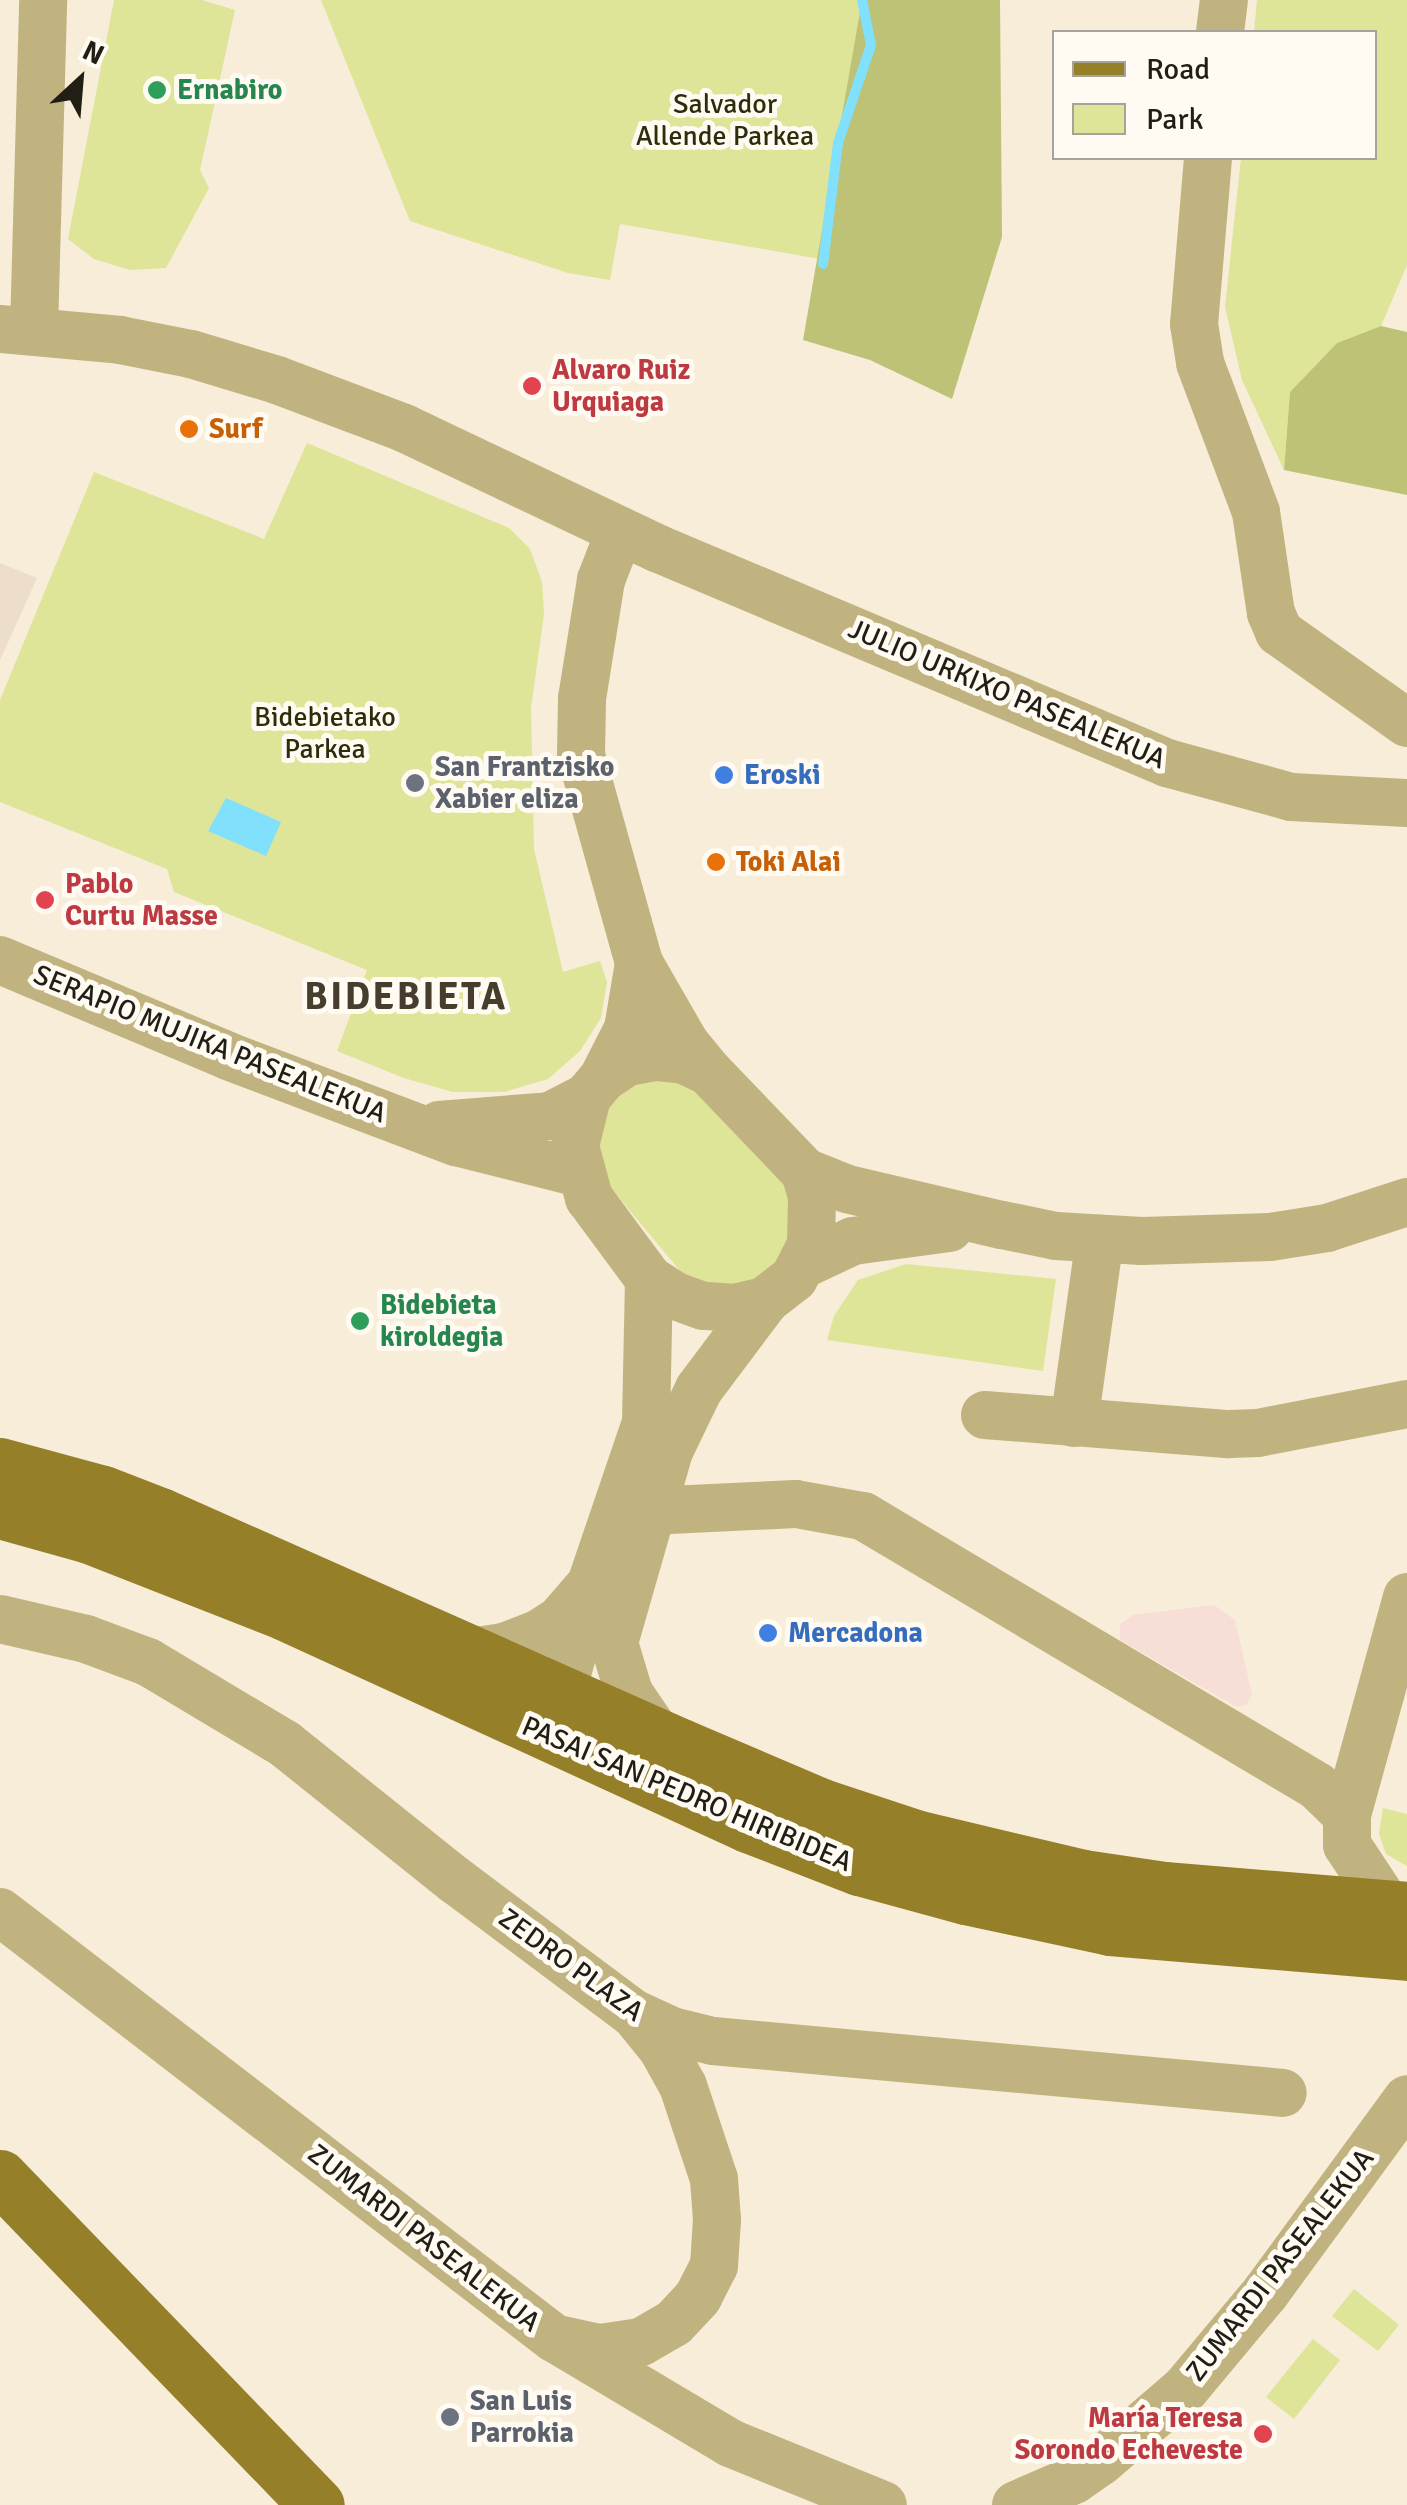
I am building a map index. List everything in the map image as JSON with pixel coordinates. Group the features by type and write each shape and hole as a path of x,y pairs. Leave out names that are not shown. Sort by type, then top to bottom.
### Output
{"main road":[{"name":"PASAI SAN PEDRO HIRIBIDEA","path":"0,1465 160,1515 822,1806 1002,1860 1164,1889 1401,1923"},
{"name":"PASAI SAN PEDRO HIRIBIDEA","path":"0,1511 89,1536 212,1583 375,1653 592,1755 859,1868 966,1897 1110,1928 1401,1923"},
{"path":"0,2177 317,2505"},
{"path":"0,2218 278,2505"}],"street":[{"path":"43,0 17,330 191,354 277,380 404,428 620,531 600,580 582,698 581,755 639,964 685,1043 805,1172 878,1197 1002,1226 1100,1239 1185,1244 1327,1228 1407,1202"},
{"path":"1220,30 1224,0"},
{"path":"1208,160 1194,324 1200,362 1256,512 1270,613 1279,632 1407,723"},
{"name":"JULIO URKIXO PASEALEKUA","path":"620,531 1167,763 1292,797 1407,803"},
{"name":"SERAPIO MUJIKA PASEALEKUA","path":"0,960 291,1079 487,1153 580,1173"},
{"path":"639,964 628,1029 595,1088 576,1146 589,1198 650,1279 675,1296 703,1306 735,1308 765,1301 780,1292 804,1264 843,1245 885,1233 1002,1226"},
{"path":"595,1088 628,1062 656,1057 684,1060 708,1071"},
{"name":"SERAPIO MUJIKA PASEALEKUA","path":"420,1126 517,1122 550,1116 595,1088"},
{"path":"804,1264 814,1224 805,1172"},
{"path":"1074,1423 1100,1239"},
{"path":"592,1755 573,1732 564,1694 591,1584 646,1422 650,1279"},
{"path":"499,1714 564,1694 597,1674 614,1643 668,1451 699,1389 765,1301"},
{"path":"984,1415 1258,1432 1407,1404"},
{"path":"648,1512 796,1504 863,1516 1316,1786 1347,1815"},
{"path":"471,1652 504,1647 540,1633 560,1620 591,1584"},
{"path":"1401,1923 1347,1845 1347,1815 1407,1597"},
{"name":"ZEDRO PLAZA","path":"0,1619 68,1634 148,1662 285,1744 456,1880 632,2012 672,2031 714,2041 1282,2093"},
{"path":"614,1643 629,1694 659,1737"},
{"name":"ZUMARDI PASEALEKUA","path":"0,1912 554,2338 655,2402 730,2443 883,2505"},
{"path":"554,2338 600,2348 641,2342 674,2323 698,2297 714,2266 718,2220 714,2179 683,2086 662,2048 632,2012"},
{"path":"683,2086 690,2058 714,2041"},
{"name":"ZUMARDI PASEALEKUA","path":"1054,2505 1185,2389 1266,2292 1407,2100"},
{"name":"ZUMARDI PASEALEKUA","path":"1016,2505 1074,2480 1100,2462"}],"shaded area":[{"path":"0,563 37,578 0,660"},
{"path":"1214,1605 1235,1620 1252,1695 1246,1705 1235,1706 1120,1640 1120,1624 1133,1615"}],"green space":[{"name":"Ernabiro","path":"114,0 202,0 235,10 200,170 209,188 166,268 130,270 94,259 68,239"},
{"name":"Salvador Allende Parkea","path":"321,0 862,0 820,259 620,224 610,280 568,273 410,221"},
{"path":"862,0 1000,0 1002,237 952,399 870,360 803,340"},
{"path":"1257,0 1407,0 1407,265 1381,326 1337,343 1290,392 1284,470 1242,380 1225,307 1241,160 1377,160 1377,30 1254,30"},
{"path":"1381,326 1407,332 1407,495 1284,470 1290,392 1337,343"},
{"name":"Bidebietako Parkea","path":"307,443 509,528 530,549 542,582 544,614 531,708 534,849 563,972 600,961 607,982 601,1018 580,1051 548,1079 504,1092 453,1092 404,1078 337,1051 367,970 174,892 167,869 0,802 0,700 94,472 264,539"},
{"path":"635,1075 690,1079 792,1187 788,1253 753,1283 731,1288 703,1283 682,1273 605,1181 593,1138 596,1118"},
{"path":"906,1264 1056,1279 1043,1371 827,1340 834,1316 858,1280"},
{"path":"1383,1808 1407,1814 1407,1866 1386,1854 1379,1834"},
{"path":"1354,2289 1399,2325 1378,2351 1332,2316"},
{"path":"1313,2339 1340,2360 1294,2419 1266,2397"}],"water":[{"path":"226,798 281,822 266,856 208,831"}],"waterway":[{"path":"823,264 838,143 871,45 862,0"}],"place":[{"name":"Ernabiro","path":"157,90"},
{"name":"Alvaro Ruiz Urquiaga","path":"532,386"},
{"name":"Surf","path":"189,429"},
{"name":"Eroski","path":"724,775"},
{"name":"San Frantzisko Xabier eliza","path":"415,783"},
{"name":"Toki Alai","path":"716,862"},
{"name":"Pablo Curtu Masse","path":"45,900"},
{"name":"Bidebieta kiroldegia","path":"360,1321"},
{"name":"Mercadona","path":"768,1633"},
{"name":"San Luis Parrokia","path":"450,2417"},
{"name":"María Teresa Sorondo Echeveste","path":"1263,2434"}],"district":[{"name":"BIDEBIETA","path":"406,997"}]}
